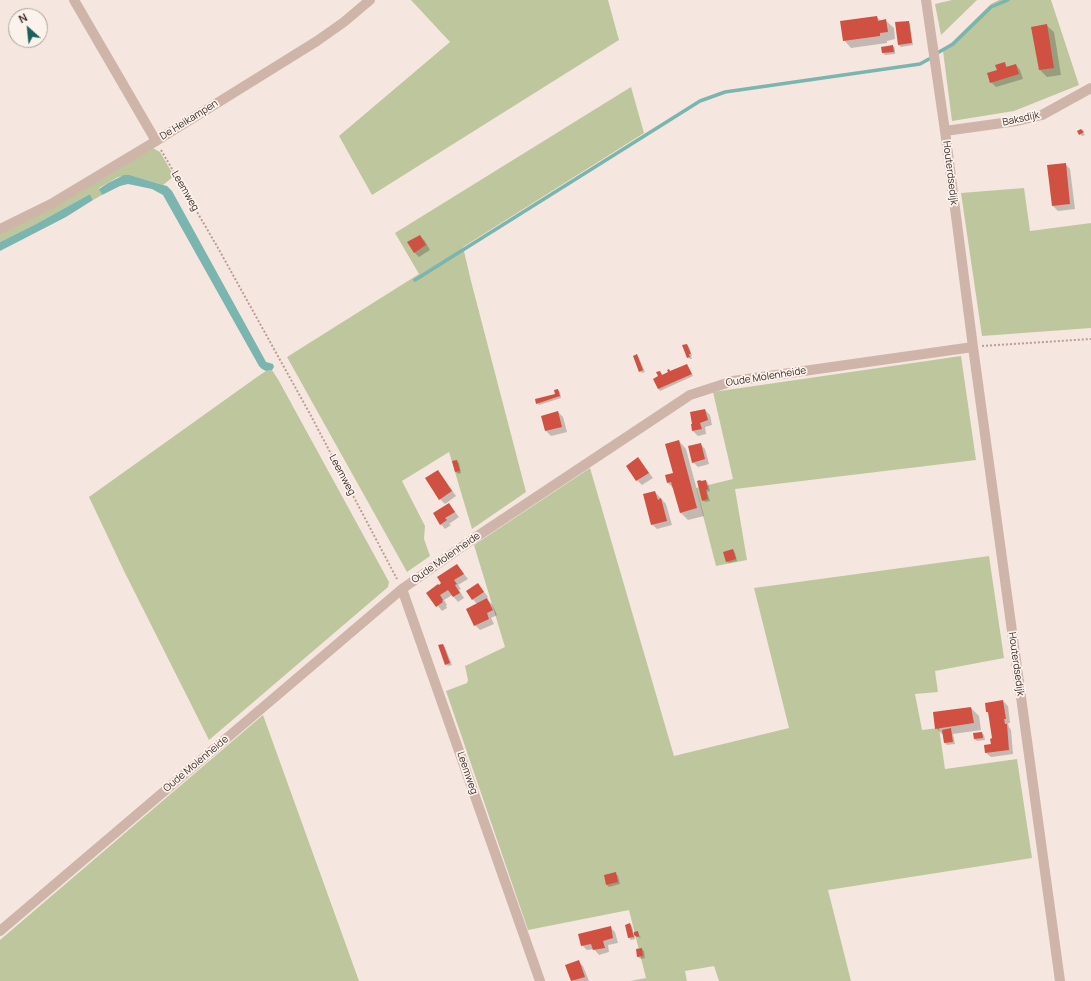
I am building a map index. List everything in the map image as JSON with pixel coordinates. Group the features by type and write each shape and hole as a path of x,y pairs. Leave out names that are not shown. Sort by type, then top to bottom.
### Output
{"street":[{"path":"74,0 156,141"},
{"name":"De Heikampen","path":"0,229 51,204 156,141 317,41 344,22 370,0"},
{"name":"Houterdsedijk","path":"926,0 1060,981"},
{"name":"Baksdijk","path":"945,131 1017,121 1042,115 1091,88"},
{"name":"Oude Molenheide","path":"0,931 402,589 473,539 690,395 732,381 973,347"},
{"name":"Leemweg","path":"402,589 540,981"}],"path":[{"name":"Leemweg","path":"156,141 218,248 310,414 402,589"},
{"path":"973,347 1091,339"}],"green space":[{"path":"411,0 608,0 619,40 372,195 339,136 450,42"},
{"path":"952,0 977,0 941,35 935,4"},
{"path":"999,0 1051,0 1079,85 1014,111 952,121 943,51 991,4"},
{"path":"631,87 644,133 463,247 526,492 472,529 449,452 402,481 425,526 424,539 430,556 407,572 287,357 419,274 395,233"},
{"path":"151,147 160,152 174,176 163,185 130,175 118,177 99,188 102,195 93,200 90,194 0,242 0,232"},
{"path":"1024,188 1030,231 1091,223 1091,328 982,336 961,193"},
{"path":"961,356 976,460 735,489 747,560 716,566 696,488 733,479 713,392"},
{"path":"272,370 389,582 388,587 209,740 125,573 89,497 257,377 266,371"},
{"path":"590,468 674,756 789,728 754,588 989,556 1004,658 935,671 938,692 915,694 922,730 939,728 945,769 1017,759 1032,858 828,890 851,981 719,981 714,966 685,971 687,981 630,981 646,978 629,910 528,930 446,691 467,683 468,680 465,666 505,647 474,545"},
{"path":"263,715 359,981 0,981 0,940"}],"water":[{"path":"124,175 130,175 167,186 172,191 266,362 273,364 274,367 272,370 266,371 259,366 163,195 152,189 128,184 120,186 102,195 99,189"},
{"path":"90,194 93,200 66,217 0,251 0,242"}],"building":[{"path":"877,16 878,21 886,19 888,32 880,33 880,36 843,41 840,21"},
{"path":"909,21 912,43 898,45 895,22"},
{"path":"1047,24 1054,68 1039,70 1031,27"},
{"path":"893,45 894,52 882,53 881,47"},
{"path":"1005,62 1006,67 1016,64 1019,74 990,83 987,73 997,70 995,65"},
{"path":"1081,129 1084,132 1079,135 1077,131"},
{"path":"1066,163 1070,204 1052,206 1047,165"},
{"path":"420,235 426,245 414,253 407,242"},
{"path":"687,344 691,354 689,354 690,357 687,358 682,345"},
{"path":"637,354 643,370 639,372 633,356"},
{"path":"687,364 692,374 658,389 653,379 658,376 656,372 660,371 662,375 668,372 667,370 669,369 670,371"},
{"path":"558,389 560,396 536,404 535,399 555,394 554,390"},
{"path":"705,409 708,420 700,423 702,429 692,431 690,412"},
{"path":"558,411 562,427 545,431 541,416"},
{"path":"679,440 697,508 680,513 671,482 667,483 665,475 673,473 665,444"},
{"path":"701,443 705,459 692,463 688,446"},
{"path":"638,457 649,473 636,481 626,466"},
{"path":"457,460 460,471 455,472 452,461"},
{"path":"438,470 452,491 439,500 425,478"},
{"path":"706,480 708,489 706,490 708,499 702,501 697,481"},
{"path":"655,491 658,500 661,498 667,521 651,525 643,494"},
{"path":"449,503 455,512 445,518 447,520 440,525 433,513"},
{"path":"733,549 736,559 726,562 723,552"},
{"path":"457,564 464,574 454,580 460,593 453,597 448,590 440,595 443,602 436,607 426,593 441,583 437,577"},
{"path":"478,583 484,592 472,600 466,591"},
{"path":"487,598 493,610 487,613 489,619 474,626 466,609"},
{"path":"443,644 450,663 445,665 438,645"},
{"path":"1003,700 1006,719 1004,719 1005,724 1007,724 1009,750 985,753 984,745 991,744 990,739 992,738 985,703"},
{"path":"971,707 974,723 935,729 933,712"},
{"path":"951,728 953,742 944,743 942,730"},
{"path":"982,732 983,738 974,739 973,733"},
{"path":"616,872 618,882 606,885 604,875"},
{"path":"630,923 634,937 628,938 625,925"},
{"path":"611,926 613,938 603,941 605,948 593,950 591,944 581,946 578,934"},
{"path":"638,931 639,936 637,937 634,935 634,932"},
{"path":"642,948 643,956 637,957 636,949"},
{"path":"579,960 585,977 571,981 565,965"}],"waterway":[{"path":"939,52 953,44 991,7 1008,0"},
{"path":"415,280 700,101 725,92 920,64 929,59"}]}
